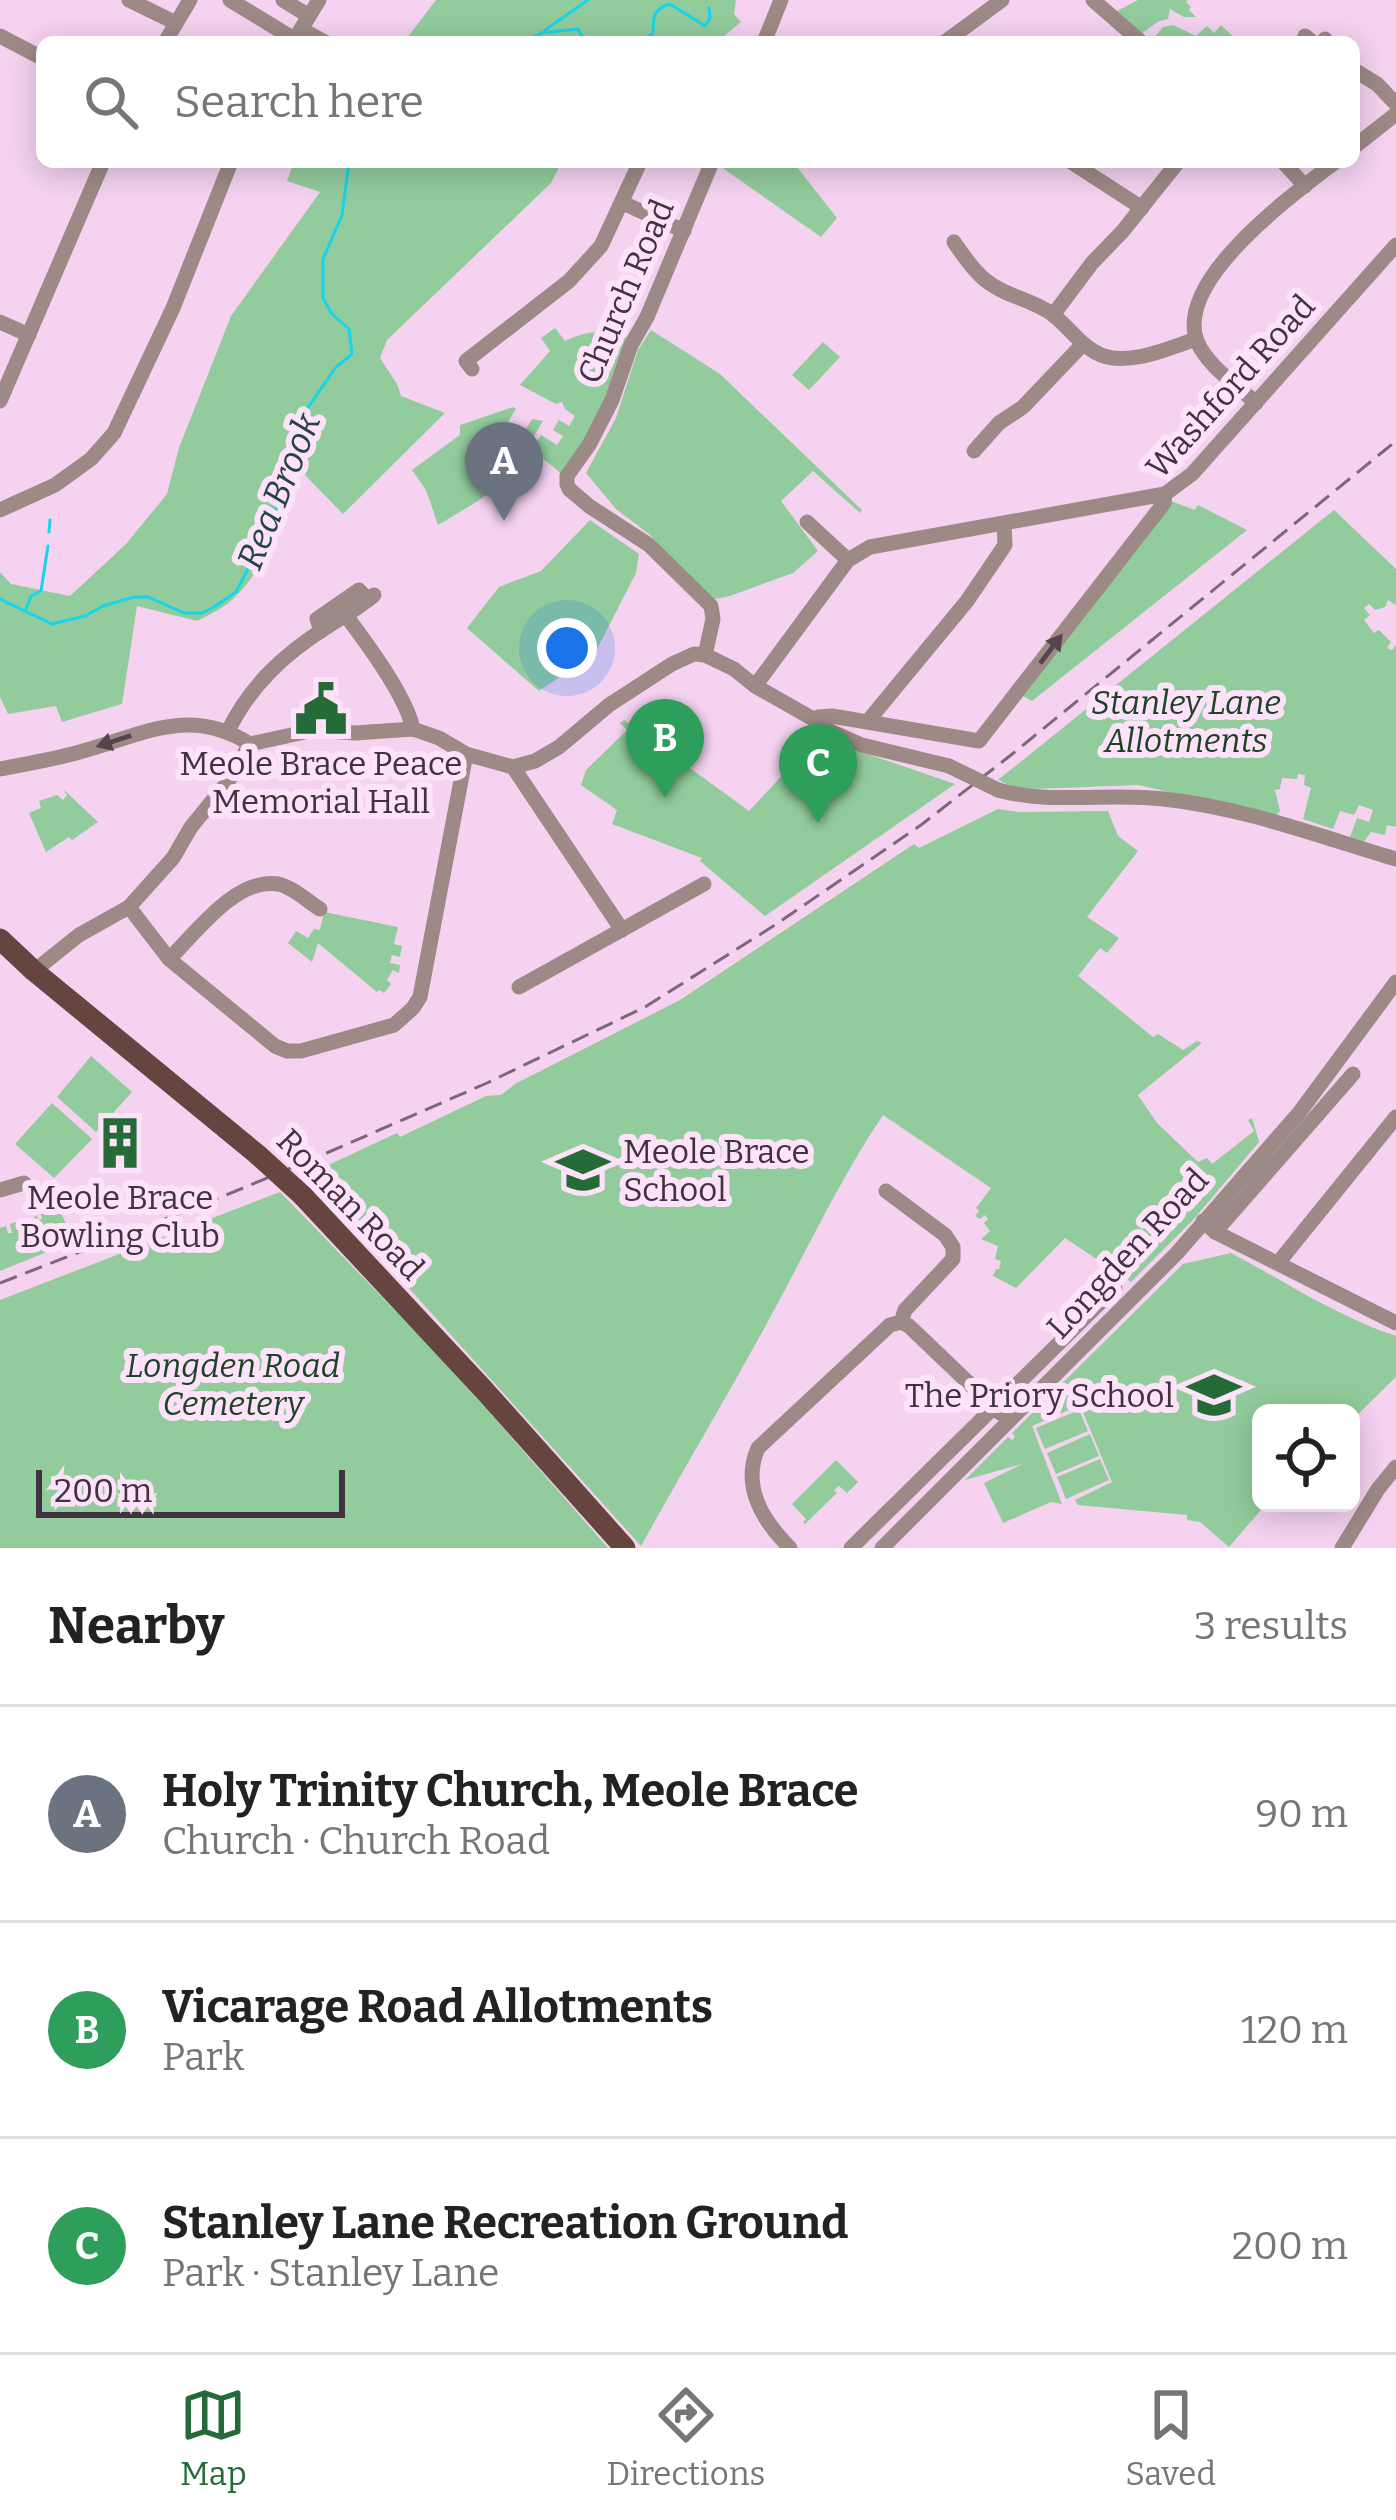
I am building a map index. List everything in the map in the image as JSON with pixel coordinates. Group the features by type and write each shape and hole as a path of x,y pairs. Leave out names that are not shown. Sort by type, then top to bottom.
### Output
{"main road":[{"name":"Roman Road","path":"3,947 303,1196 625,1548"}],"street":[{"path":"129,0 176,22"},
{"path":"168,36 190,0"},
{"path":"230,0 299,31"},
{"path":"283,0 299,31"},
{"path":"299,31 319,0"},
{"path":"766,36 781,0"},
{"path":"953,36 1002,0"},
{"path":"1093,0 1135,36"},
{"path":"0,36 36,55"},
{"path":"1360,74 1396,104"},
{"path":"1360,142 1396,114"},
{"path":"0,401 101,168"},
{"path":"0,510 55,485 91,459 114,434 173,308 229,168"},
{"path":"472,369 466,361 569,280 601,246 638,168"},
{"name":"Church Road","path":"705,655 711,606 649,545 568,489 567,476 612,400 710,168"},
{"path":"1080,168 1142,208"},
{"path":"1053,315 1173,168"},
{"path":"1288,168 1305,186"},
{"path":"1256,403 1203,354 1196,339 1196,317 1203,290 1260,222 1328,168"},
{"path":"623,203 684,231"},
{"path":"954,242 990,284 1053,315 1083,344 1105,357 1164,350 1196,339"},
{"name":"Washford Road","path":"868,721 979,741 1164,503 1165,494 1192,474 1396,245"},
{"path":"0,322 28,334"},
{"path":"975,445 1023,407 1083,344"},
{"path":"755,686 848,560 870,547 1165,494"},
{"path":"808,523 848,560"},
{"path":"815,720 832,716 868,721 967,601 1005,545 1004,524"},
{"path":"228,731 267,672 371,598 359,590 317,619 321,631"},
{"path":"347,617 400,698 413,729"},
{"path":"0,769 179,723 228,731 250,744 314,730 413,729 466,754 513,767 559,747 672,664 705,655 862,746 949,766 998,790 1040,798 1114,795 1204,804 1396,860"},
{"path":"34,971 79,935 129,907 173,858 250,744"},
{"path":"129,907 169,959 287,1051 319,1048 394,1025 419,997 466,754"},
{"path":"513,767 622,930"},
{"path":"519,987 704,884"},
{"path":"169,959 234,894 258,885 285,886 320,909"},
{"name":"Longden Road","path":"882,1548 1177,1252 1209,1226 1396,982"},
{"path":"1353,1074 1209,1226 1396,1323"},
{"path":"1278,1263 1396,1118"},
{"path":"0,1190 24,1183"},
{"path":"892,1201 945,1235 954,1252 949,1265 905,1310 901,1322"},
{"path":"850,1548 1115,1288"},
{"path":"790,1548 755,1498 752,1473 758,1448 890,1325 901,1322 908,1326 1006,1421"},
{"path":"1342,1548 1396,1467"}],"green space":[{"path":"436,0 736,0 734,14 741,22 724,36 409,36"},
{"path":"1138,0 1188,0 1196,17 1170,9 1168,19 1141,34 1115,12"},
{"path":"1173,25 1196,36 1155,36"},
{"path":"1221,25 1233,36 1196,36 1207,26 1214,33"},
{"path":"292,168 559,168 551,183 387,340 380,358 401,396 445,413 343,514 299,469 258,569 218,610 197,621 137,606 122,704 62,722 56,706 8,714 0,697 0,572 11,584 70,596 126,544 167,494 179,448 231,316 320,192 287,181"},
{"path":"798,168 837,218 821,237 724,169"},
{"path":"555,328 565,341 596,332 628,338 607,403 562,474 532,450 501,484 438,525 426,490 412,470 460,435 460,425 513,407 505,427 521,437 532,419 543,421 531,441 536,443 541,435 557,445 563,436 553,430 559,420 569,426 575,416 562,402 556,404 520,385 550,351 541,338"},
{"path":"651,330 720,374 862,510 860,513 813,471 781,501 818,551 793,573 710,600 649,534 616,509 586,473 616,418 638,350"},
{"path":"823,342 840,357 809,390 792,375"},
{"path":"1171,501 1195,510 1198,505 1247,530 1032,701 1023,696"},
{"name":"Stanley Lane Allotments","path":"1334,510 1396,569 1396,605 1388,600 1385,607 1375,610 1369,604 1364,608 1370,615 1364,620 1374,633 1379,630 1391,642 1387,648 1396,645 1396,827 1387,825 1385,835 1371,832 1362,844 1349,840 1357,818 1369,822 1373,810 1359,805 1354,815 1340,811 1333,829 1303,819 1311,788 1304,785 1305,775 1298,774 1297,779 1282,778 1280,789 1275,790 1280,811 1275,817 1139,785 1033,789 998,780"},
{"path":"590,520 639,554 636,573 595,653 539,691 467,628 499,587 541,571"},
{"path":"624,720 749,811 818,737 955,784 765,916 702,858 612,824 617,810 581,785 586,770 627,730 620,723"},
{"path":"63,789 98,822 46,852 29,813 41,808 39,801 57,795 63,800 67,795"},
{"name":"Meole Brace School","path":"998,809 1108,811 1118,836 1138,851 1087,917 1119,938 1107,953 1100,948 1078,976 1153,1037 1158,1034 1183,1050 1197,1041 1202,1043 1138,1095 1157,1123 1198,1162 1207,1158 1212,1164 1254,1131 1248,1120 1252,1118 1259,1142 1194,1219 1131,1282 1065,1238 1016,1288 993,1276 1001,1261 995,1259 998,1246 981,1239 990,1231 984,1223 988,1219 975,1216 991,1188 883,1115 641,1546 307,1175 486,1096 501,1095 680,1000 914,844 919,848"},
{"path":"324,912 398,927 394,944 402,946 400,957 392,955 390,963 400,965 399,973 393,970 384,993 318,943 312,962 288,943 296,931 308,938 314,929 320,930"},
{"path":"91,1056 132,1092 96,1132 57,1097"},
{"path":"52,1103 92,1139 54,1178 15,1144"},
{"name":"Longden Road Cemetery","path":"280,1192 450,1367 608,1548 0,1548 0,1300"},
{"path":"61,1213 74,1241 0,1271 0,1228 6,1226 12,1233 10,1224 29,1222 37,1215 42,1219 41,1214"},
{"name":"The Priory School","path":"1231,1253 1333,1309 1396,1336 1396,1377 1360,1412 1360,1404 1252,1404 1252,1512 1259,1512 1229,1547 1200,1522 1187,1520 1187,1515 1078,1505 1075,1500 1112,1482 1080,1405 1032,1426 1062,1504 1051,1502 1003,1523 984,1483 1022,1464 965,1480 1008,1437 1012,1440 1012,1433 1183,1264"},
{"path":"1079,1410 1088,1431 1045,1449 1036,1428"},
{"path":"1090,1434 1099,1456 1056,1474 1047,1453"},
{"path":"1100,1459 1109,1480 1066,1499 1057,1477"},
{"path":"836,1460 858,1482 847,1493 839,1486 805,1524 792,1504"}],"waterway":[{"name":"Rea Brook","path":"545,30 588,0"},
{"path":"650,36 655,14 664,6 670,4 705,26 709,8"},
{"path":"536,36 578,29 582,36"},
{"name":"Rea Brook","path":"0,599 52,624 134,597 148,597 184,613 202,613 236,592 293,466 309,406 336,367 352,354 349,329 323,298 323,259 342,215 348,168"},
{"path":"49,532 50,520"},
{"path":"26,609 31,596 41,591 48,546"}],"railway":[{"path":"0,1283 329,1152 645,1007 921,825 1396,441"}],"place":[{"name":"Holy Trinity Church, Meole Brace","path":"504,521"},
{"name":"Meole Brace Peace Memorial Hall","path":"321,709"},
{"name":"Vicarage Road Allotments","path":"665,798"},
{"name":"Stanley Lane Recreation Ground","path":"818,823"},
{"name":"Meole Brace Bowling Club","path":"120,1143"},
{"name":"Meole Brace School","path":"583,1170"},
{"name":"The Priory School","path":"1214,1395"}]}
